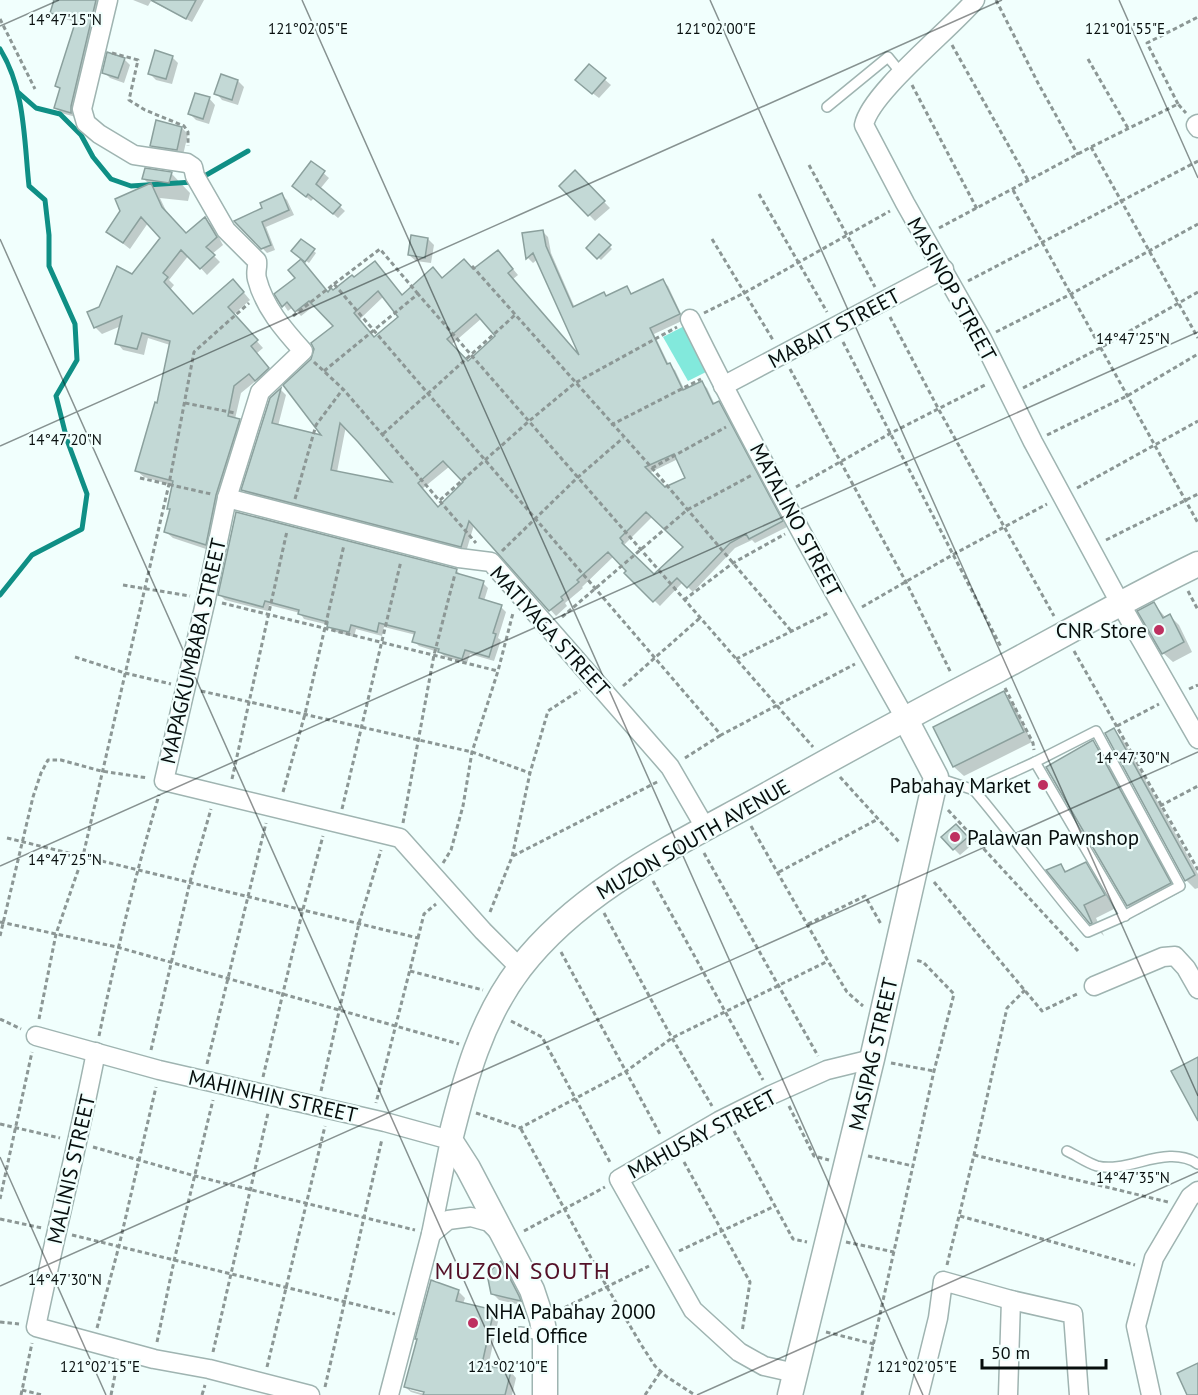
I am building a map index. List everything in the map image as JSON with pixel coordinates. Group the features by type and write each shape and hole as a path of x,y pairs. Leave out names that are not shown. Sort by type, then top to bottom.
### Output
{"street":[{"path":"108,0 82,109 86,123 99,134 134,155 193,171 226,231 258,263 256,276 261,292 281,326 303,351"},
{"name":"MASINOP STREET","path":"975,0 903,72 866,115 864,125 982,339 1033,442 1090,548 1198,739"},
{"name":"MABAIT STREET","path":"720,379 782,356 944,269"},
{"name":"MATALINO STREET","path":"690,319 844,611 905,718"},
{"name":"MAPAGKUMBABA STREET","path":"303,351 260,392 227,498 164,781 393,836"},
{"name":"MATIYAGA STREET","path":"227,498 459,558 491,562 672,770 700,832"},
{"name":"MUZON SOUTH AVENUE","path":"450,1140 475,1048 497,1004 520,968 551,934 594,896 644,864 826,761 1120,603 1198,564"},
{"path":"905,718 934,785"},
{"name":"MASIPAG STREET","path":"792,1384 881,1022 934,785"},
{"path":"393,836 520,968"},
{"path":"1094,986 1163,957 1175,956 1186,968 1198,989"},
{"name":"MAHINHIN STREET","path":"36,1036 153,1068 379,1120 450,1140"},
{"name":"MALINIS STREET","path":"36,1327 56,1231 78,1143 96,1052"},
{"name":"MAHUSAY STREET","path":"792,1384 739,1352 693,1310 619,1179 727,1117 776,1093 827,1070 872,1059"},
{"path":"389,1395 431,1234 450,1140"},
{"path":"450,1140 468,1167 532,1290 543,1328 544,1395"},
{"path":"1151,1395 1136,1326 1154,1258 1190,1197 1198,1191"},
{"path":"431,1234 448,1220 471,1217 489,1222 507,1241"},
{"path":"919,1395 938,1318 943,1281 1073,1314 1079,1395"},
{"path":"1008,1395 1011,1300"},
{"path":"36,1327 154,1359 310,1395"}],"lane":[{"path":"827,107 888,57 903,72"},
{"path":"934,785 974,790 1096,732 1180,886 1125,916 1088,932 1058,898 1007,829 974,790"},
{"path":"1035,762 1125,916"},
{"path":"1067,1151 1096,1166 1114,1166 1172,1157 1194,1161 1198,1164"},
{"path":"520,1332 543,1328"}],"path":[{"path":"996,0 1078,155"},
{"path":"1197,125 1178,104 1147,43 1198,17"},
{"path":"0,19 35,89"},
{"path":"945,32 1029,182"},
{"path":"96,49 138,60 129,100 145,110 184,126 188,132 193,171"},
{"path":"1088,59 1129,130"},
{"path":"903,72 977,209"},
{"path":"924,236 1091,147 1178,104"},
{"path":"1091,147 1198,338"},
{"path":"954,289 1198,161"},
{"path":"809,165 939,410 1198,870"},
{"path":"1013,190 1198,522"},
{"path":"759,194 835,327 954,554 1033,743 1035,762"},
{"path":"440,500 575,383 690,319 799,264 905,203"},
{"path":"982,339 1150,252 1198,224"},
{"path":"712,238 746,292 841,462 906,582 958,689"},
{"path":"281,326 380,249 776,707 917,861 1042,1011 1094,986"},
{"path":"472,266 652,468 792,632"},
{"path":"334,284 721,735"},
{"path":"0,1199 56,934 83,856 169,484 194,352 261,292"},
{"path":"1009,395 1100,348 1198,292"},
{"path":"324,372 418,294"},
{"path":"383,434 515,315"},
{"path":"303,351 343,389 491,562 577,478 623,438"},
{"path":"1033,442 1127,396 1198,354"},
{"path":"783,495 891,433 1000,377"},
{"path":"611,424 720,379"},
{"path":"93,1341 120,1246 140,1160 171,962 190,882 221,795 249,702 291,513 316,425 343,389"},
{"path":"184,403 252,417"},
{"path":"652,468 741,418"},
{"path":"736,659 906,582 1198,421"},
{"path":"549,628 687,510 767,467"},
{"path":"140,478 227,498"},
{"path":"1090,548 1198,494"},
{"path":"684,600 733,563 799,525"},
{"path":"154,1359 174,1261 195,1176 228,978 248,896 305,714 348,528"},
{"path":"209,1370 251,1190 282,993 303,909 333,821 361,727 405,543"},
{"path":"263,1383 306,1204 340,1010 359,923 393,836 418,740 434,655 459,558"},
{"path":"123,585 206,599 498,671"},
{"path":"432,875 451,850 463,806 472,752 498,671 515,605 524,598"},
{"path":"610,698 700,618"},
{"path":"512,857 672,770 721,735 870,656"},
{"path":"75,657 124,673 472,752 530,773"},
{"path":"483,931 512,857 530,773 548,711 594,680"},
{"path":"1116,726 1173,698"},
{"path":"0,936 33,797 48,760 61,760 101,771 164,781 117,947 96,1052"},
{"path":"934,785 1078,951"},
{"path":"1160,806 1198,786"},
{"path":"741,809 847,992 881,1022"},
{"path":"779,873 878,819"},
{"path":"700,832 778,987 827,1070"},
{"path":"7,838 418,938"},
{"path":"644,864 813,1156 913,1166"},
{"path":"323,1395 364,1219 396,1025 424,914 448,893"},
{"path":"594,896 672,1038 720,1118 727,1117 793,1239 894,1252"},
{"path":"808,924 865,896 883,928 898,945 923,962 954,994 934,1071 862,1395"},
{"path":"2,922 117,947 475,1048"},
{"path":"551,934 626,1072 723,1230 750,1282 739,1352"},
{"path":"520,1128 626,1072 672,1038 828,961"},
{"path":"410,971 497,1004 542,1037 619,1179 507,1241"},
{"path":"943,1281 1007,1008 1025,990"},
{"path":"0,1019 36,1036"},
{"path":"872,1059 934,1071"},
{"path":"458,1107 520,1128 642,1346 661,1371 695,1395"},
{"path":"0,1124 195,1176 431,1234"},
{"path":"974,1155 1128,1191 1184,1207"},
{"path":"543,1328 607,1286 775,1206"},
{"path":"960,1216 1151,1270"},
{"path":"0,1219 120,1246 410,1318"},
{"path":"36,1327 21,1393 42,1395"},
{"path":"806,1327 874,1344"},
{"path":"111,1395 121,1349"},
{"path":"645,1395 661,1371"}],"green space":[{"path":"696,320 718,366 688,381 663,337"}],"building":[{"path":"54,0 96,0 71,113 54,108 60,88 55,86 76,20 50,13"},
{"path":"151,0 196,0 186,19"},
{"path":"155,50 173,56 166,79 148,74"},
{"path":"107,52 125,58 118,78 102,73"},
{"path":"589,64 606,78 592,94 575,80"},
{"path":"221,74 238,80 232,100 214,94"},
{"path":"195,93 210,97 203,119 188,114"},
{"path":"156,120 182,127 177,150 150,146"},
{"path":"311,161 325,171 316,184 341,205 333,214 308,194 306,197 292,186"},
{"path":"145,168 172,172 169,183 142,179"},
{"path":"575,170 605,201 588,216 559,186"},
{"path":"151,183 162,207 186,233 205,217 217,237 206,247 215,255 200,269 181,250 163,273 168,277 164,282 193,314 233,279 244,292 228,307 258,340 251,346 269,368 255,381 249,374 234,386 228,416 240,419 216,495 206,545 164,532 170,509 167,509 173,481 135,471 155,402 157,403 170,341 142,333 137,349 115,344 122,316 94,328 87,312 99,307 117,266 132,274 160,238 141,217 123,243 106,232 120,211 115,199"},
{"path":"282,193 289,210 262,222 271,245 261,249 234,221 262,208 260,203"},
{"path":"543,230 546,246 573,307 604,292 606,296 627,286 631,294 663,279 680,314 650,328 667,364 670,363 683,390 702,381 713,404 719,401 783,521 749,539 746,534 730,543 687,588 677,578 653,602 624,573 626,571 608,552 561,597 563,600 549,611 469,521 461,547 241,490 270,398 281,388 272,423 321,435 283,385 311,359 314,349 311,343 333,326 309,301 295,312 287,302 282,307 274,294 295,278 288,270 301,259 328,292 375,261 402,295 433,267 442,278 464,259 473,269 498,250 513,269 508,273 579,355 533,253 526,259 522,233","holes":["378,291 398,317 374,337 354,313","476,314 495,336 468,361 447,339","340,423 358,442 392,482 331,470","674,454 685,478 665,487 645,467","443,461 463,482 438,507 418,483","646,512 683,547 654,574 620,538"]},
{"path":"599,234 611,245 597,259 586,248"},
{"path":"411,235 428,238 425,258 408,255"},
{"path":"301,239 315,249 305,262 291,251"},
{"path":"236,512 457,569 456,573 484,581 479,598 502,605 493,633 496,634 489,657 465,650 462,659 438,652 439,649 412,642 415,632 379,623 377,632 351,625 349,632 327,627 328,622 298,614 299,610 265,601 263,607 218,595"},
{"name":"CNR Store","path":"1154,602 1163,618 1170,614 1184,642 1162,654 1137,611"},
{"path":"1004,691 1024,732 953,767 933,727"},
{"path":"1114,728 1195,875 1185,881 1105,733"},
{"path":"1093,740 1171,883 1127,906 1046,767"},
{"name":"Palawan Pawnshop","path":"956,824 968,837 953,850 941,837"},
{"path":"1086,862 1105,895 1084,905 1092,923 1090,924 1046,870 1061,864 1065,872"},
{"path":"1198,1057 1198,1121 1171,1071"},
{"path":"501,1261 521,1301 491,1294 487,1274"},
{"path":"431,1280 459,1290 456,1301 494,1310 482,1364 511,1371 505,1395 423,1395 424,1392 404,1387"},
{"path":"1198,1363 1198,1395 1187,1395 1177,1373"}],"waterway":[{"path":"0,49 8,64 19,98 29,186 45,200 49,235 49,266 75,324 77,360 56,396 67,440 87,494 82,529 32,555 0,595"},
{"path":"19,93 36,108 60,114 81,135 93,157 111,179 131,186 193,182"},
{"path":"201,178 248,151"}],"place":[{"name":"CNR Store","path":"1159,630"},
{"name":"Pabahay Market","path":"1043,785"},
{"name":"Palawan Pawnshop","path":"955,837"},
{"name":"NHA Pabahay 2000 FIeld Office","path":"473,1323"}],"district":[{"name":"MUZON SOUTH","path":"523,1270"}]}
